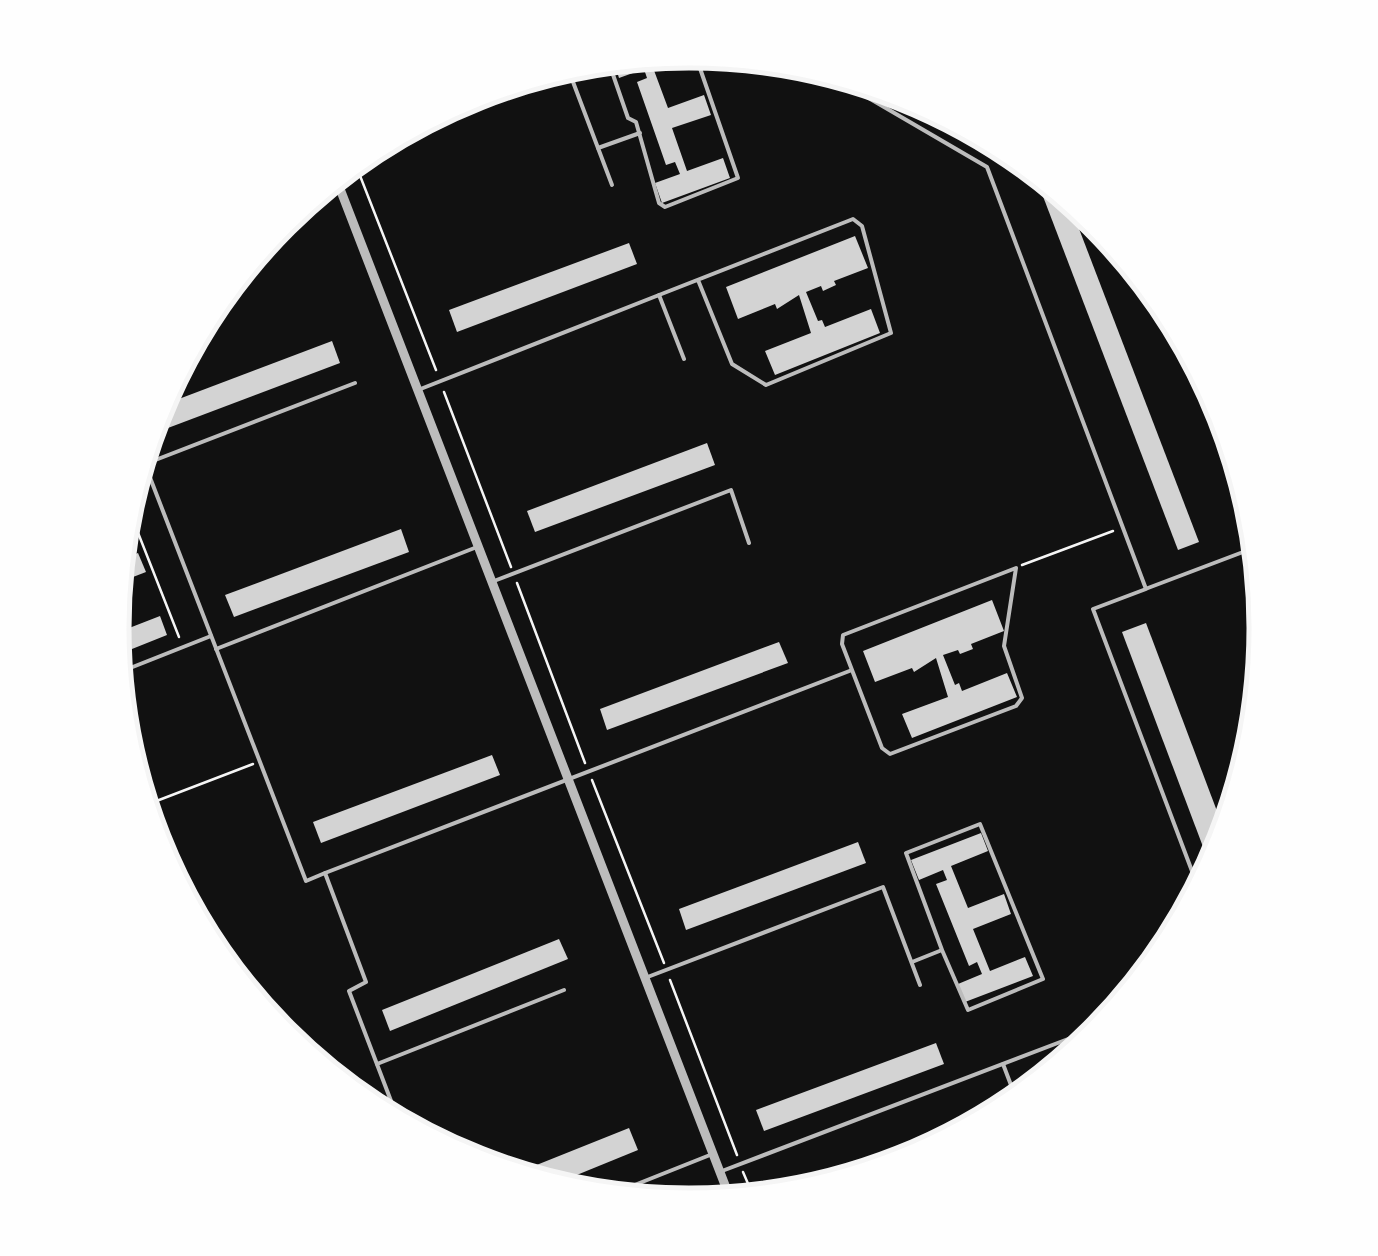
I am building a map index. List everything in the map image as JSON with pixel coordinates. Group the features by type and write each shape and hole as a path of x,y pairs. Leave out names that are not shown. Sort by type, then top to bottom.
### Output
{"street":[{"path":"340,189 726,1187"}],"lane":[{"path":"612,73 628,118 636,121 650,162 646,168 660,206 736,181 738,175 700,68"},
{"path":"572,80 612,185"},
{"path":"866,96 987,166 1146,589"},
{"path":"598,148 640,133"},
{"path":"418,390 659,295 698,280 856,220 862,226 891,333 763,384 732,364 698,280"},
{"path":"659,295 684,359"},
{"path":"155,459 354,383"},
{"path":"150,476 306,881 852,670"},
{"path":"492,582 732,490 749,543"},
{"path":"216,648 478,546"},
{"path":"1193,874 1093,609 1244,552"},
{"path":"1016,568 1004,646 1020,705 890,754 882,748 852,670 842,644 844,634 1016,568"},
{"path":"130,668 211,636"},
{"path":"980,824 1044,979 968,1010 942,950 905,855 980,824"},
{"path":"325,873 366,982 349,991 392,1102"},
{"path":"645,978 884,888 920,985"},
{"path":"912,962 942,950"},
{"path":"377,1064 564,990"},
{"path":"720,1172 1070,1039"},
{"path":"1003,1064 1011,1086"},
{"path":"634,1185 713,1154"}],"path":[{"path":"1016,568 1123,527"},
{"path":"137,532 183,648"},
{"path":"156,801 259,762"},
{"path":"666,969 749,1185"}],"building":[{"path":"653,69 668,108 704,95 711,115 672,128 687,171 723,158 730,178 662,203 655,183 680,174 675,162 666,165 637,82 647,78 644,70"},
{"path":"642,70 619,78 617,72"},
{"path":"1042,193 1077,225 1199,542 1178,550"},
{"path":"855,236 868,268 834,281 836,285 823,291 821,286 806,292 818,321 822,320 825,327 871,309 880,333 775,375 765,351 811,333 799,295 777,309 775,304 738,319 726,287"},
{"path":"629,243 637,264 457,332 449,310"},
{"path":"332,341 340,363 165,429 177,400"},
{"path":"707,443 715,465 535,532 527,511"},
{"path":"401,529 409,552 234,617 225,595"},
{"path":"138,553 146,572 131,578 133,555"},
{"path":"992,600 1004,631 971,644 973,649 943,655 955,685 959,683 962,691 1007,673 1017,697 912,738 902,714 948,697 936,658 914,672 912,668 875,682 863,651"},
{"path":"160,616 167,635 130,650 129,628"},
{"path":"1146,623 1218,814 1204,849 1122,632"},
{"path":"779,642 788,663 607,730 600,709"},
{"path":"492,755 500,775 321,843 313,822"},
{"path":"981,833 988,851 951,866 968,908 1004,894 1011,914 973,929 990,971 1025,957 1033,976 965,1002 958,984 982,974 977,962 969,966 936,884 947,880 943,870 919,880 911,860"},
{"path":"858,842 866,863 686,930 679,909"},
{"path":"559,939 568,959 390,1031 382,1010"},
{"path":"936,1043 944,1064 764,1131 756,1110"},
{"path":"629,1128 638,1150 573,1176 534,1166"}]}
